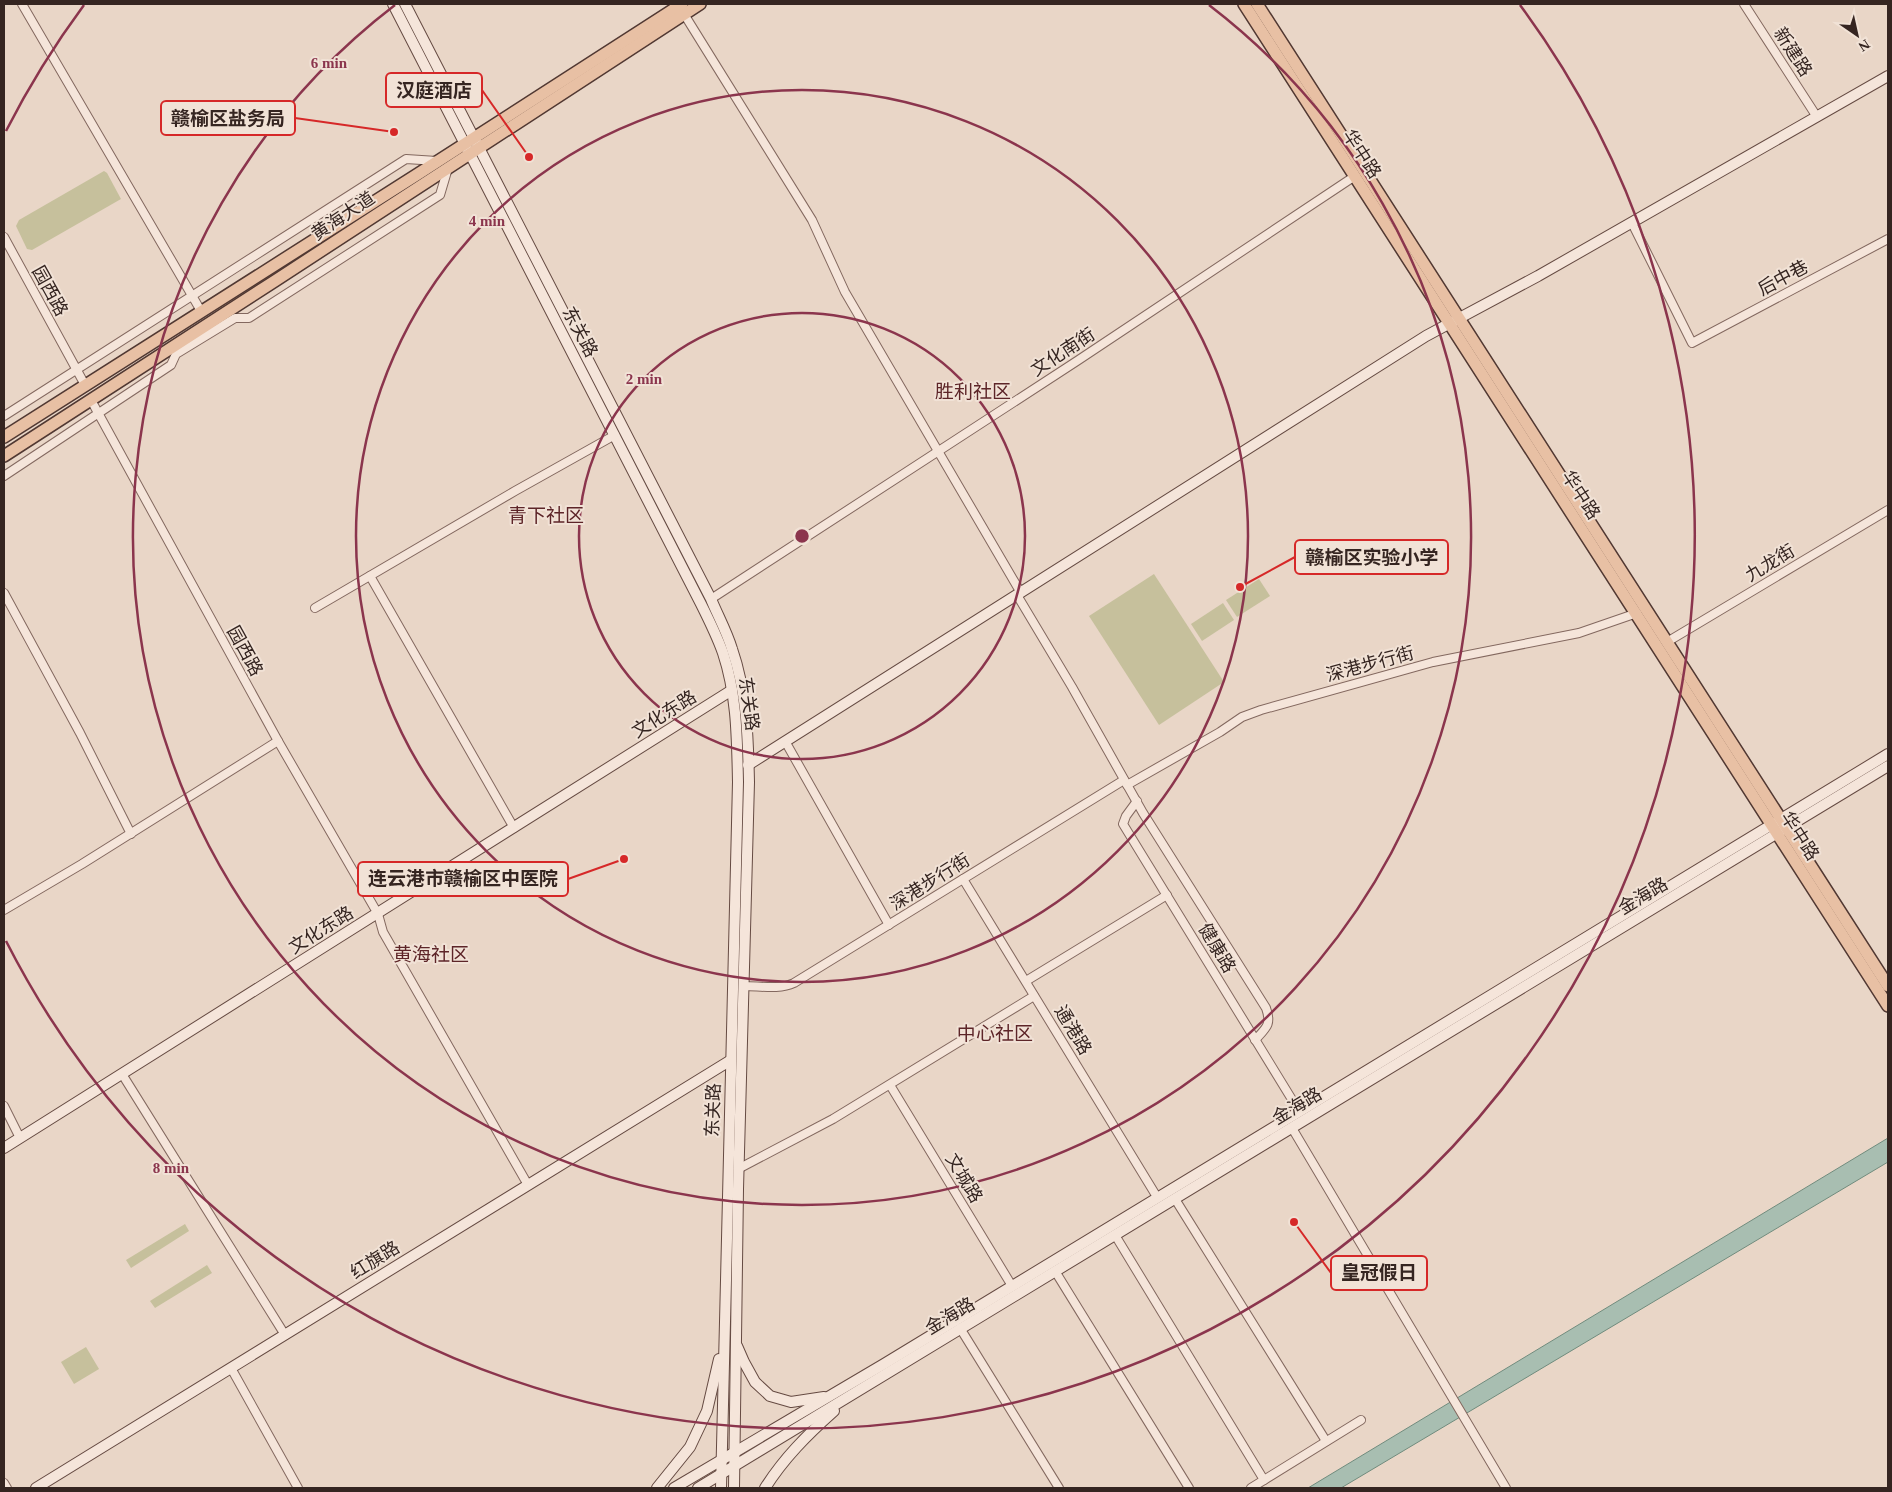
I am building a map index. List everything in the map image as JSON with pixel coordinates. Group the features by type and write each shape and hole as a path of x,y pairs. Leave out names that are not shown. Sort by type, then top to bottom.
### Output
{"main road":[{"name":"东关路","path":"393,4 472,146 711,600 732,648 741,680 746,716 748,765 744,986 738,1169 721,1488"},
{"name":"东关路","path":"405,4 472,146 716,636 727,666 736,717 738,782 731,1060 730,1339 736,1451 734,1488"},
{"name":"黄海大道","path":"4,437 201,311 444,164 683,9 700,4"},
{"name":"华中路","path":"1244,4 1355,176 1455,321 1668,642 1888,1006"},
{"name":"华中路","path":"1257,4 1637,614 1888,986"},
{"path":"748,765 1426,336 1538,276 1888,76"},
{"name":"黄海大道","path":"4,456 290,272 444,164"},
{"name":"文化东路","path":"4,1148 732,690"},
{"name":"金海路","path":"698,1488 1292,1128 1779,826 1888,754"},
{"name":"金海路","path":"674,1488 830,1396 1299,1111 1779,826 1888,766"},
{"name":"红旗路","path":"36,1488 731,1060"},
{"path":"730,1339 754,1382 770,1396 791,1402 830,1396"},
{"path":"657,1488 690,1447 707,1411 730,1339"},
{"path":"765,1488 780,1466 806,1436 854,1393"}],"street":[{"path":"22,4 201,311"},
{"name":"新建路","path":"1744,4 1817,117"},
{"path":"683,9 812,220 844,292 1137,801 1266,1008 1270,1019 1268,1027 1255,1040"},
{"path":"4,416 406,158 444,164 440,195 249,318 235,318 176,354 171,365 4,476"},
{"name":"文化南街","path":"711,600 1355,176"},
{"name":"后中巷","path":"1632,223 1692,343 1888,239"},
{"name":"园西路","path":"4,237 85,385"},
{"name":"园西路","path":"91,400 278,741 378,914 383,932 528,1185"},
{"path":"315,608 615,435"},
{"name":"九龙街","path":"1668,642 1888,510"},
{"path":"370,576 514,828"},
{"path":"4,593 76,726 131,834"},
{"name":"深港步行街","path":"744,986 786,987 1126,782 1220,732 1242,717 1433,662 1579,633 1637,614"},
{"path":"4,910 131,834 278,741"},
{"path":"786,741 888,925"},
{"name":"健康路","path":"1137,801 1126,816 1124,824 1299,1111"},
{"name":"通港路","path":"963,879 1157,1197"},
{"path":"1026,981 1167,895"},
{"path":"738,1169 833,1119 1034,996"},
{"path":"122,1074 285,1335"},
{"name":"文城路","path":"890,1085 1012,1286"},
{"path":"4,1106 20,1138"},
{"path":"1292,1128 1506,1488"},
{"path":"1175,1199 1326,1441"},
{"path":"1115,1235 1264,1480"},
{"path":"1055,1271 1189,1488"},
{"path":"960,1328 1059,1488"},
{"path":"231,1368 298,1488"},
{"path":"1251,1488 1361,1420"},
{"path":"4,1483 7,1488"}],"shaded area":[{"path":"104,171 107,173 121,199 32,250 27,249 16,226 19,220"},
{"path":"1154,574 1224,682 1159,725 1089,616"},
{"path":"1259,579 1270,596 1237,617 1226,600"},
{"path":"1223,603 1234,620 1202,641 1191,624"},
{"path":"1888,1138 1888,1162 1341,1488 1308,1488"},
{"path":"185,1224 189,1231 131,1268 126,1260"},
{"path":"207,1265 212,1273 155,1308 150,1301"},
{"path":"86,1347 99,1369 74,1384 61,1362"}],"place":[{"name":"赣榆区盐务局","path":"394,132"},
{"name":"汉庭酒店","path":"529,157"},
{"name":"赣榆区实验小学","path":"1240,587"},
{"name":"连云港市赣榆区中医院","path":"624,859"},
{"name":"皇冠假日","path":"1294,1222"}],"district":[{"name":"胜利社区","path":"973,391"},
{"name":"青下社区","path":"546,515"},
{"name":"黄海社区","path":"431,954"},
{"name":"中心社区","path":"995,1033"}]}
